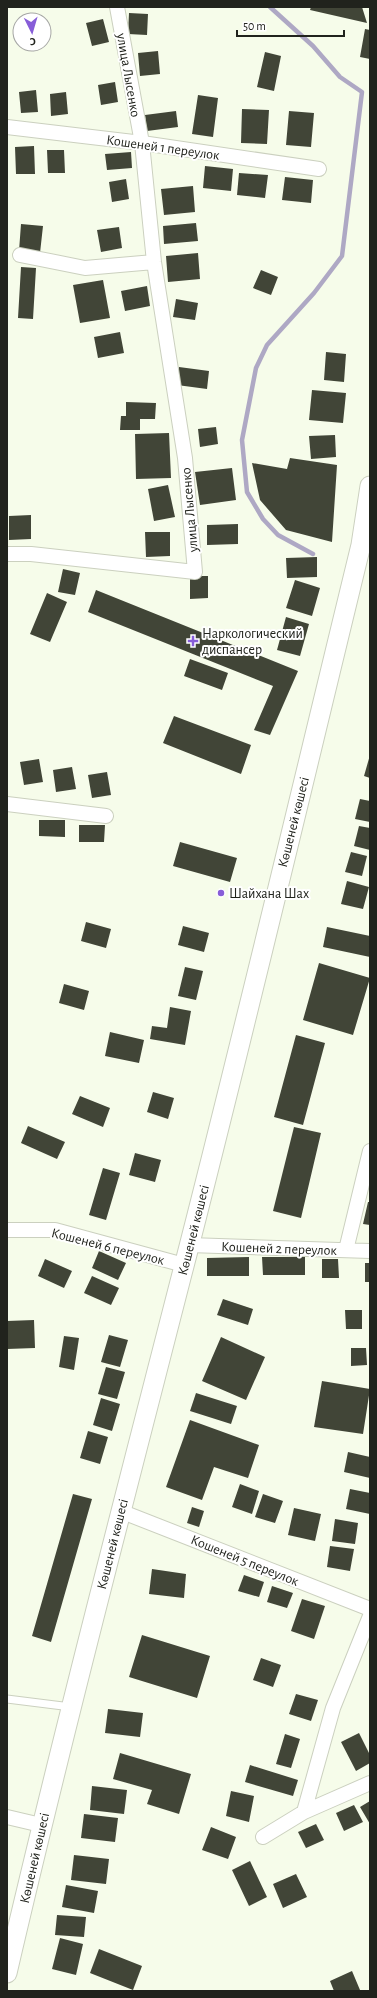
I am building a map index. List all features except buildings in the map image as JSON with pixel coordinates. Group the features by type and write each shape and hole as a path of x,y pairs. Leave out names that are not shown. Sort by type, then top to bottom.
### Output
{"main road":[{"name":"Көшеней көшесі","path":"7,1972 71,1707 184,1265 362,545 370,486"}],"street":[{"name":"улица Лысенко","path":"7,554 31,554 195,572 184,458 154,262 142,143 117,7"},
{"name":"Кошеней 1 переулок","path":"7,128 142,143 319,169"},
{"path":"20,255 85,268 154,262"},
{"path":"7,804 106,816"},
{"path":"346,1250 370,1151"},
{"name":"Кошеней 6 переулок","path":"7,1230 55,1230 184,1265"},
{"name":"Кошеней 2 переулок","path":"189,1245 370,1251"},
{"name":"Кошеней 5 переулок","path":"120,1511 370,1609"},
{"path":"304,1812 333,1708 370,1616"},
{"path":"263,1838 304,1812 370,1783"},
{"path":"7,1818 42,1825"}],"lane":[{"path":"7,1699 71,1707"}],"waterway":[{"path":"270,7 313,46 340,77 362,92 342,256 314,293 267,345 256,368 242,440 247,492 263,519 278,535 313,554"}],"place":[{"name":"Наркологический диспансер","path":"193,641"},
{"name":"Шайхана Шах","path":"221,893"}]}
